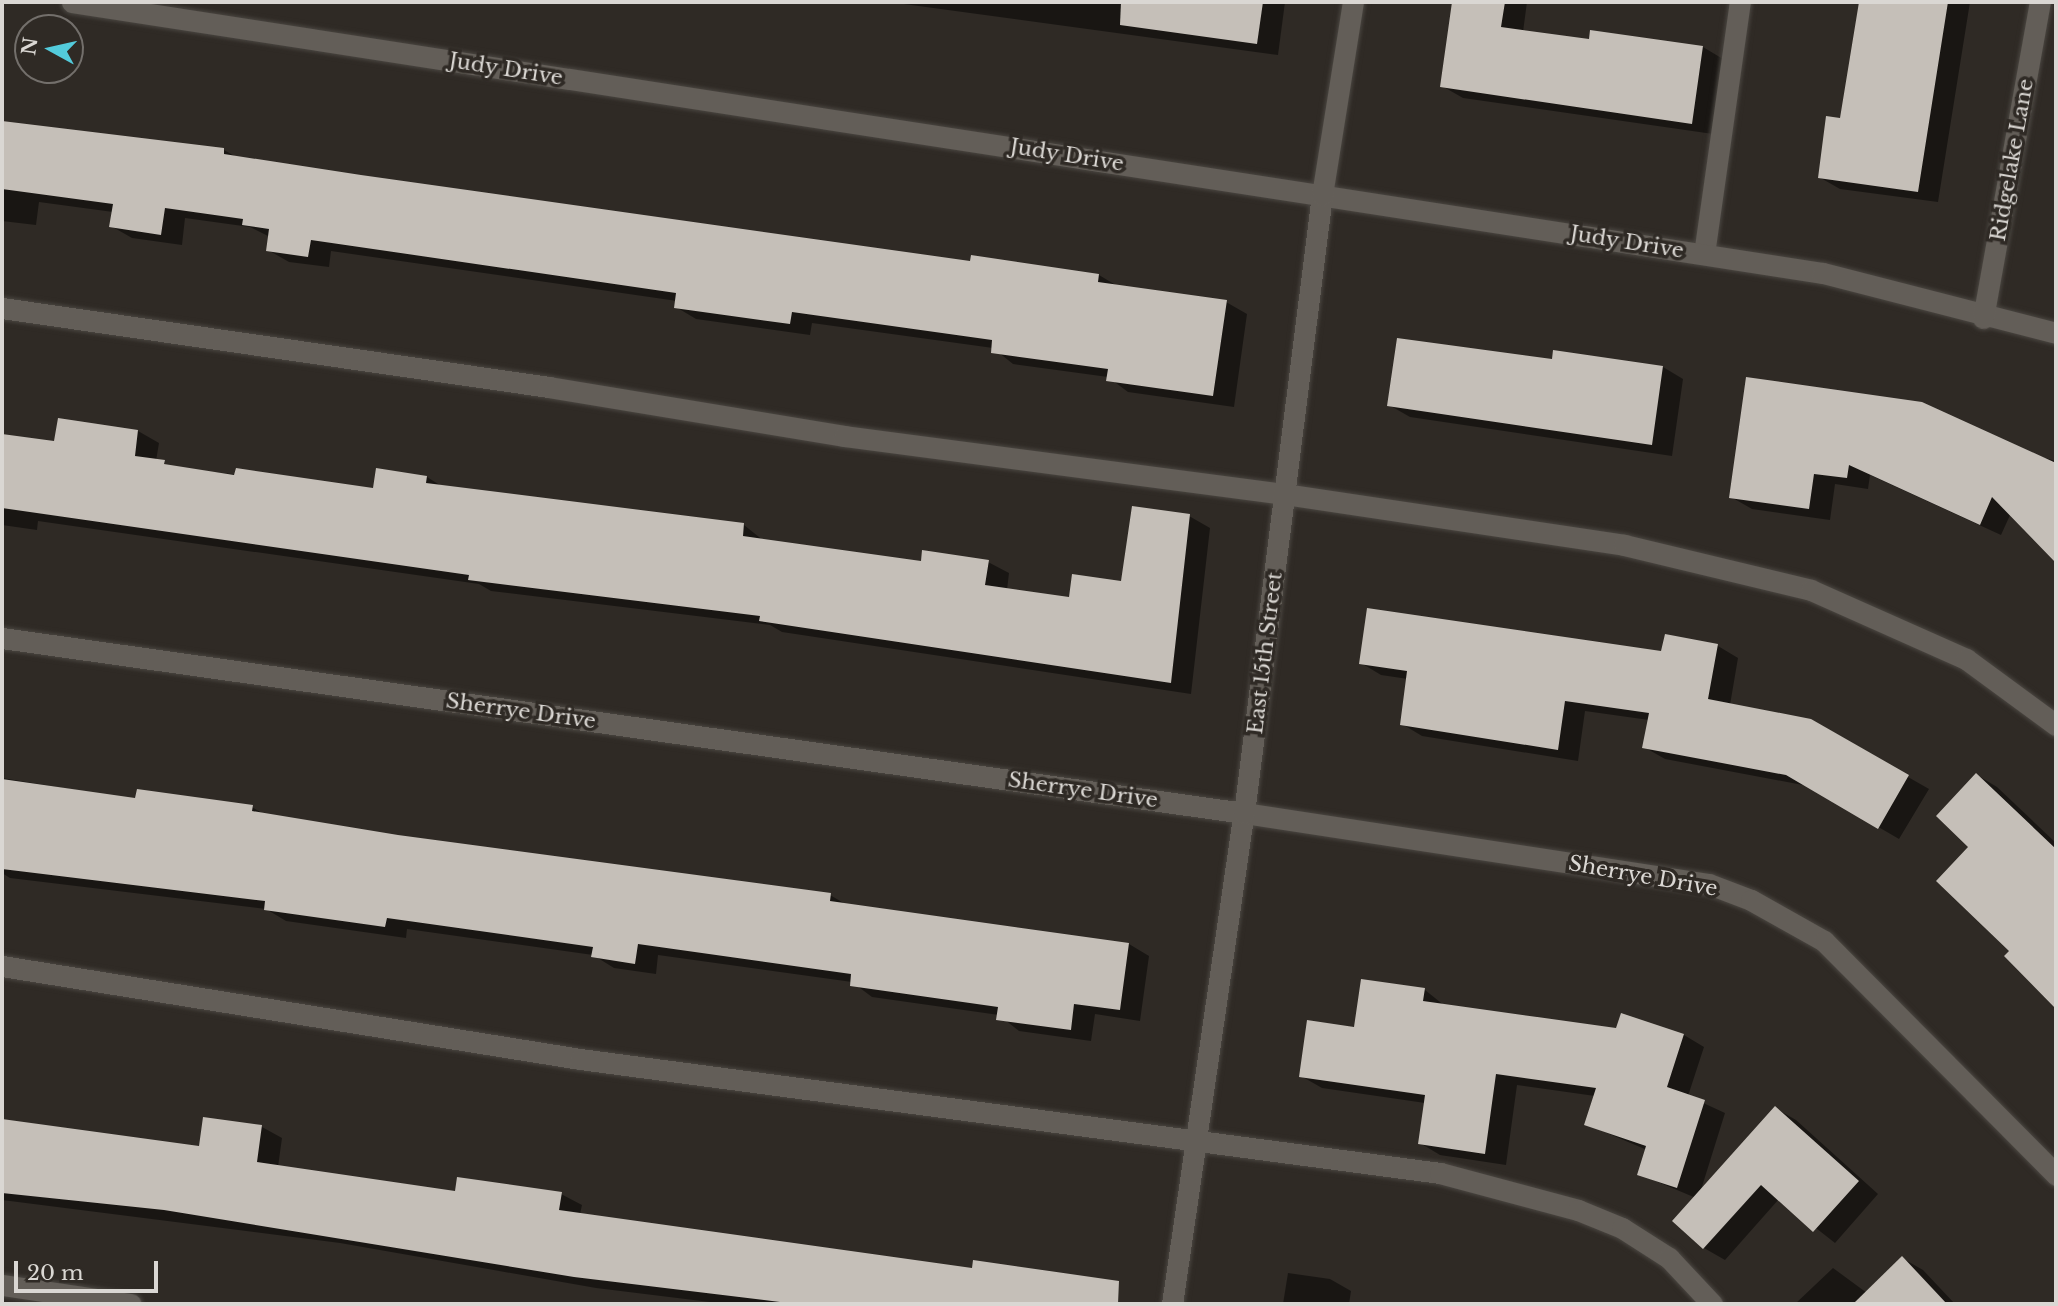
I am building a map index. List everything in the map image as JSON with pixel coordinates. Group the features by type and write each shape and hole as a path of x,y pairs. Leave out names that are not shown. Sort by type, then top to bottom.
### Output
{"street":[{"name":"Judy Drive","path":"72,2 1823,273 1983,318 2056,333"},
{"name":"East 15th Street","path":"1172,1304 1244,813 1322,195 1353,2"},
{"path":"1704,254 1740,2"},
{"name":"Ridgelake Lane","path":"1983,318 2040,2"},
{"path":"2,308 549,387 844,436 1284,494 1624,545 1811,590 1966,659 2056,725"},
{"name":"Sherrye Drive","path":"2,638 1244,813 1709,884 1751,900 1824,941 2056,1175"},
{"path":"2,966 580,1059 1440,1173 1578,1210 1622,1228 1669,1258 1712,1304"},
{"path":"2,1285 131,1304"}],"building":[{"path":"1121,2 1263,2 1257,44 1120,25"},
{"path":"1452,2 1505,2 1501,27 1589,39 1590,30 1703,46 1692,124 1440,87"},
{"path":"1859,2 1948,2 1918,192 1818,178 1826,116 1840,118"},
{"path":"2,121 224,148 224,154 361,175 970,261 971,255 1099,274 1098,282 1227,300 1213,396 1106,381 1108,369 991,353 992,340 792,312 790,324 674,308 676,293 311,240 308,257 266,251 269,229 242,225 243,219 165,208 161,235 109,227 113,204 2,189"},
{"path":"1397,338 1552,359 1553,350 1663,366 1652,445 1387,406"},
{"path":"1746,377 1922,402 2056,463 2056,563 1992,497 1980,525 1849,465 1847,478 1814,474 1809,509 1729,498"},
{"path":"58,418 138,430 135,456 165,460 164,464 234,475 236,468 373,488 376,468 427,476 426,483 744,523 743,536 921,561 922,550 989,560 985,585 1069,597 1072,574 1121,581 1132,506 1190,514 1171,683 759,621 760,616 468,580 469,575 2,508 2,434 54,441"},
{"path":"1367,608 1661,651 1665,634 1718,644 1708,699 1811,719 1909,775 1878,829 1786,775 1642,748 1649,713 1565,701 1558,750 1400,725 1407,671 1359,664"},
{"path":"1976,773 2056,849 2056,1009 2004,956 2009,951 1936,881 1968,847 1936,816"},
{"path":"2,779 135,798 137,789 253,805 252,811 398,835 831,893 830,901 1129,943 1120,1010 1074,1004 1071,1030 996,1020 998,1007 850,986 851,974 638,944 635,964 591,957 593,947 387,918 385,927 264,910 265,901 2,869"},
{"path":"1361,979 1425,988 1423,1001 1616,1028 1621,1013 1684,1034 1667,1087 1705,1100 1677,1188 1637,1175 1646,1146 1584,1125 1596,1088 1496,1074 1485,1154 1418,1144 1425,1095 1299,1077 1307,1020 1354,1027"},
{"path":"1775,1106 1859,1181 1813,1232 1761,1185 1703,1249 1672,1221"},
{"path":"203,1117 262,1125 257,1162 455,1191 457,1177 562,1192 559,1210 972,1268 973,1260 1119,1281 1118,1304 796,1304 574,1277 164,1210 2,1193 2,1119 199,1146"},
{"path":"1902,1256 1947,1304 1853,1304"}]}
